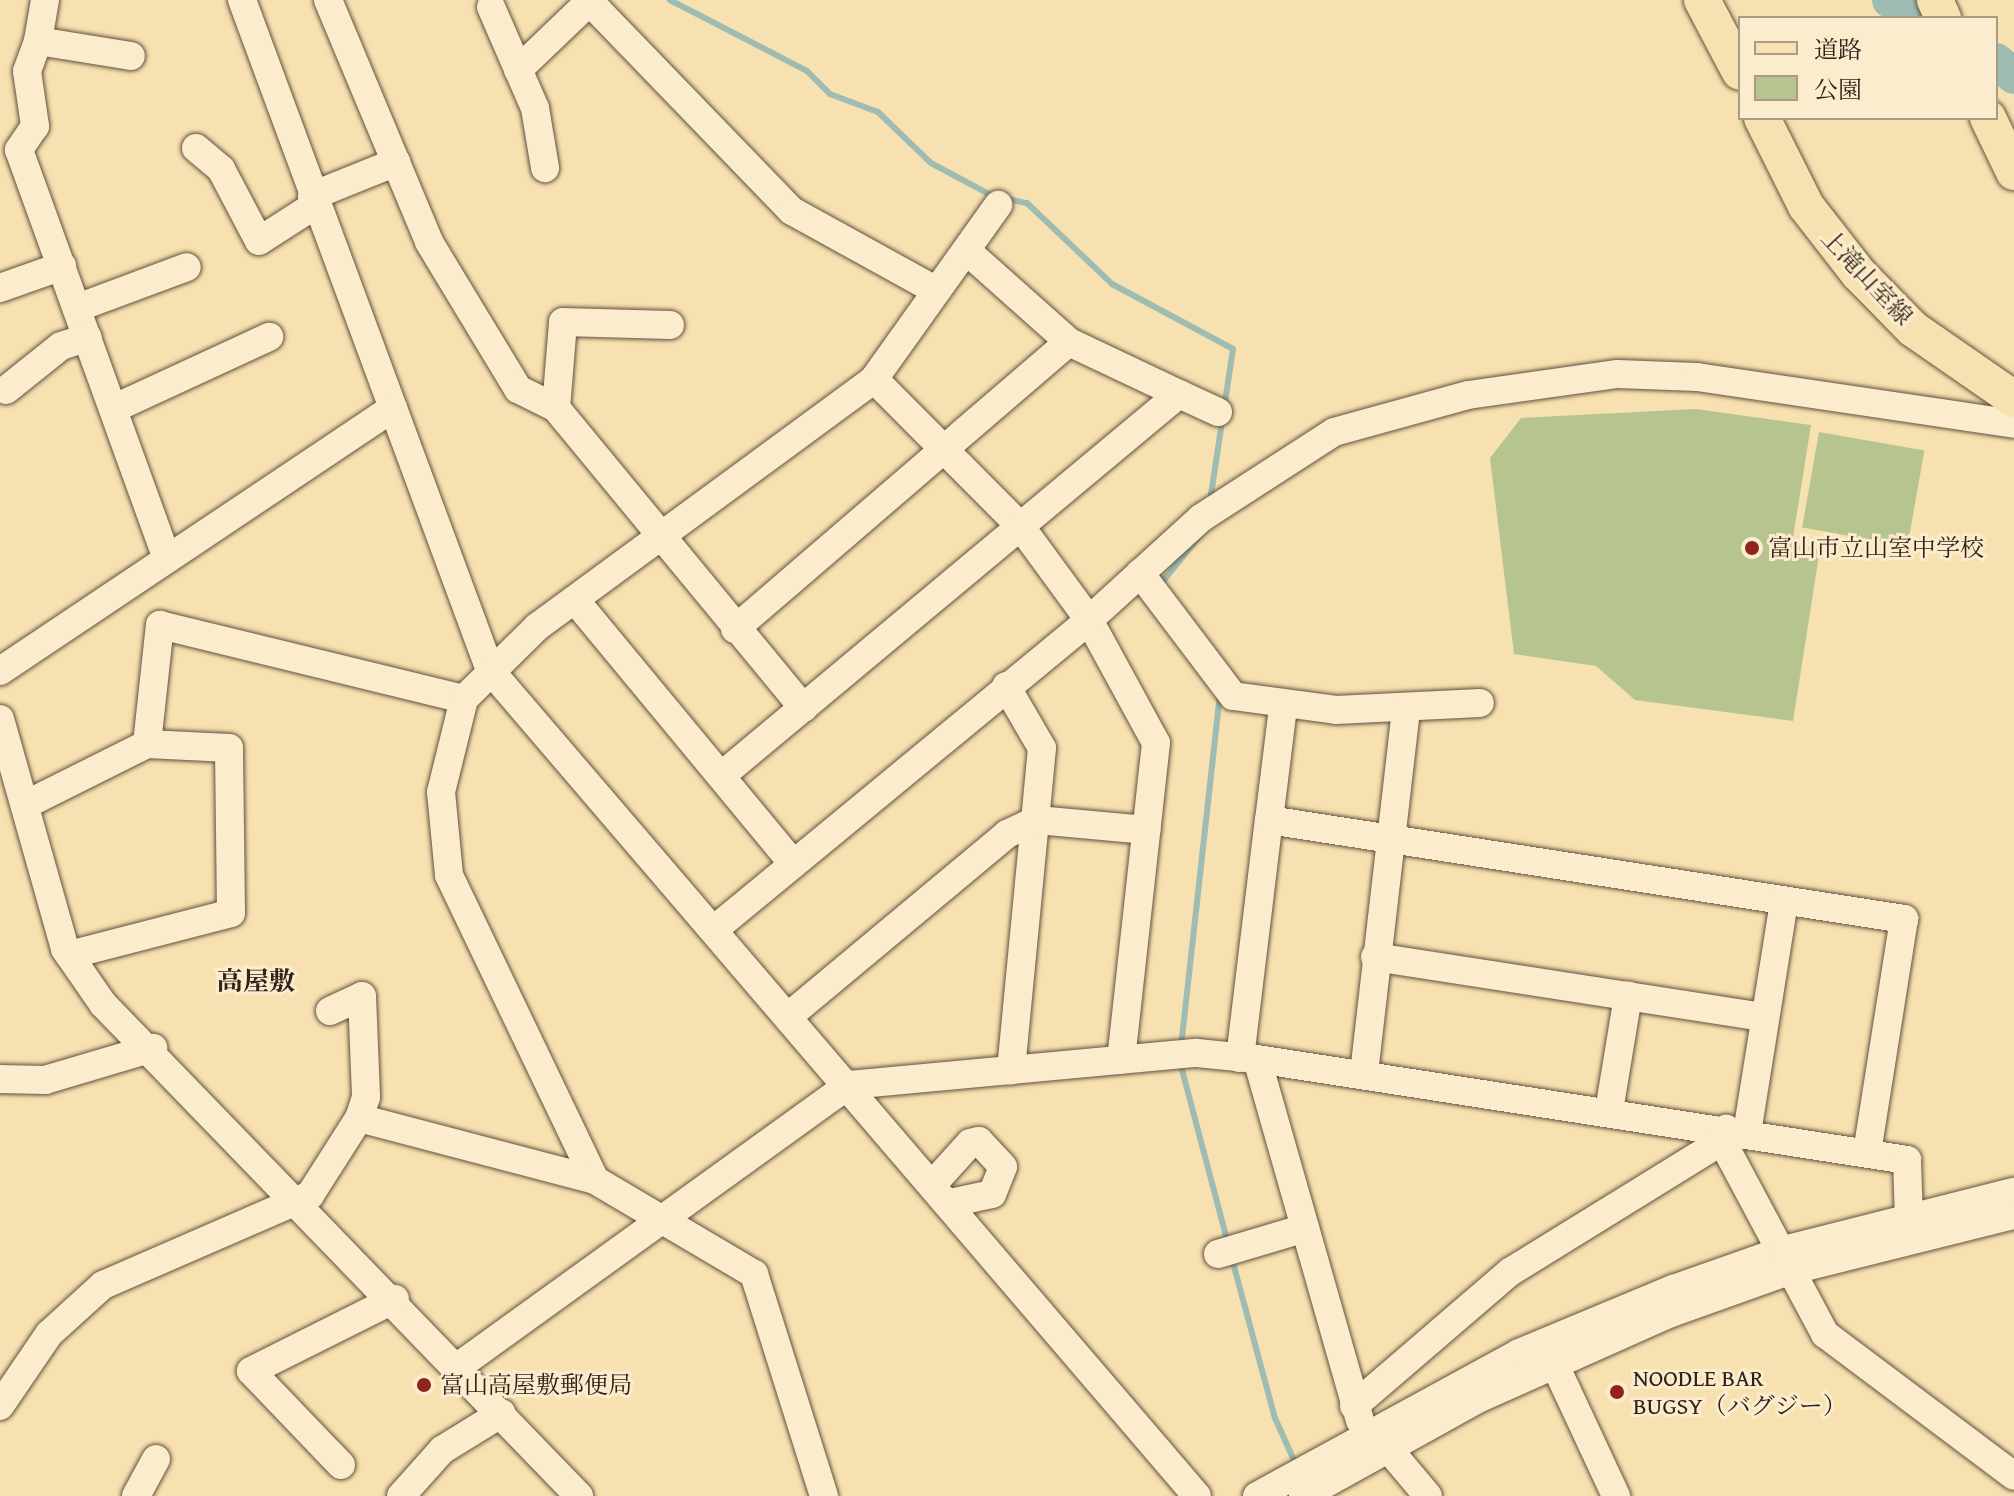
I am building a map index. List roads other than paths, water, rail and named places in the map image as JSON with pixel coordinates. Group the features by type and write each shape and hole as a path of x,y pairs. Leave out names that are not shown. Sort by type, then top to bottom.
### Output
{"main road":[{"path":"1702,0 1738,68"},
{"name":"上滝山室線","path":"1763,120 1806,206 1859,274 1913,329 2014,399"},
{"path":"1989,120 2014,172"}],"street":[{"path":"45,0 38,41 27,71 35,126 9,149 62,266 167,559"},
{"path":"242,0 490,670 716,928 1197,1496"},
{"path":"328,0 429,242 518,389 556,408 658,539 803,708"},
{"path":"518,70 589,1 792,211 935,290"},
{"path":"491,7 535,108 545,168"},
{"path":"38,41 131,56"},
{"path":"196,148 221,169 259,241 314,201 396,162"},
{"path":"595,1180 449,875 441,792 464,699 490,670 575,600 874,379 998,205"},
{"path":"967,251 1069,342 1218,412"},
{"path":"0,288 62,266"},
{"path":"77,308 187,267"},
{"path":"556,408 563,322 670,325"},
{"path":"6,390 61,346 88,337"},
{"path":"115,408 269,337"},
{"path":"735,629 1069,342"},
{"path":"716,928 792,862 1089,620 1140,573 1285,457 1334,432 1468,395 1618,374 1697,377 2014,424"},
{"path":"874,379 1021,527 1089,620 1156,743 1121,1060"},
{"path":"721,776 1179,394"},
{"path":"0,671 393,408"},
{"path":"1140,573 1233,696 1283,707 1406,708 1480,703"},
{"path":"575,600 792,862"},
{"path":"147,744 160,625 464,699"},
{"path":"1006,686 1039,732 1037,820 1011,1071"},
{"path":"1283,707 1269,820 1249,1058 1305,1228 1354,1406 1377,1439 1428,1496"},
{"path":"1364,1073 1406,708"},
{"path":"0,719 29,803 69,955 103,1004 153,1048 292,1199 395,1299 579,1496"},
{"path":"29,803 147,744 229,748 231,913 69,955"},
{"path":"790,1015 1007,834 1037,820 1147,830"},
{"path":"1269,820 1904,919 1867,1153"},
{"path":"1784,901 1764,1017 1731,1134 1782,1262 1825,1334 2014,1476"},
{"path":"1375,957 1764,1017"},
{"path":"0,1406 49,1334 103,1285 292,1199 310,1195 359,1118 366,1097 362,996 330,1011"},
{"path":"1609,1111 1628,996"},
{"path":"0,1079 45,1080 153,1048"},
{"path":"459,1366 849,1085 1121,1060 1249,1058 1364,1073 1907,1160 1909,1219"},
{"path":"359,1118 595,1180 665,1217 754,1274 824,1496"},
{"path":"1354,1406 1510,1272 1731,1134"},
{"path":"1303,1496 1377,1439 1519,1353 1909,1219 2014,1192"},
{"path":"1257,1496 1377,1439 1555,1365 1782,1262 2014,1215"},
{"path":"1218,1254 1305,1228"},
{"path":"341,1465 251,1371 395,1299"},
{"path":"1555,1365 1616,1496"},
{"path":"401,1496 442,1450 502,1413"},
{"path":"136,1496 156,1459"}],"waterway":[{"path":"670,0 807,71 830,94 878,112 931,163 991,195 1027,203 1112,284 1233,349 1210,501"},
{"path":"1890,0 1926,16"},
{"path":"1998,63 2014,76"},
{"path":"1159,586 1206,528"},
{"path":"1181,1047 1220,696"},
{"path":"1180,1062 1228,1244"},
{"path":"1232,1259 1275,1418 1296,1465"}],"place":[{"name":"富山市立山室中学校","path":"1752,548"},
{"name":"富山高屋敷郵便局","path":"424,1385"},
{"name":"NOODLE BAR BUGSY（バグジー）","path":"1617,1392"}],"district":[{"name":"高屋敷","path":"256,981"}]}
